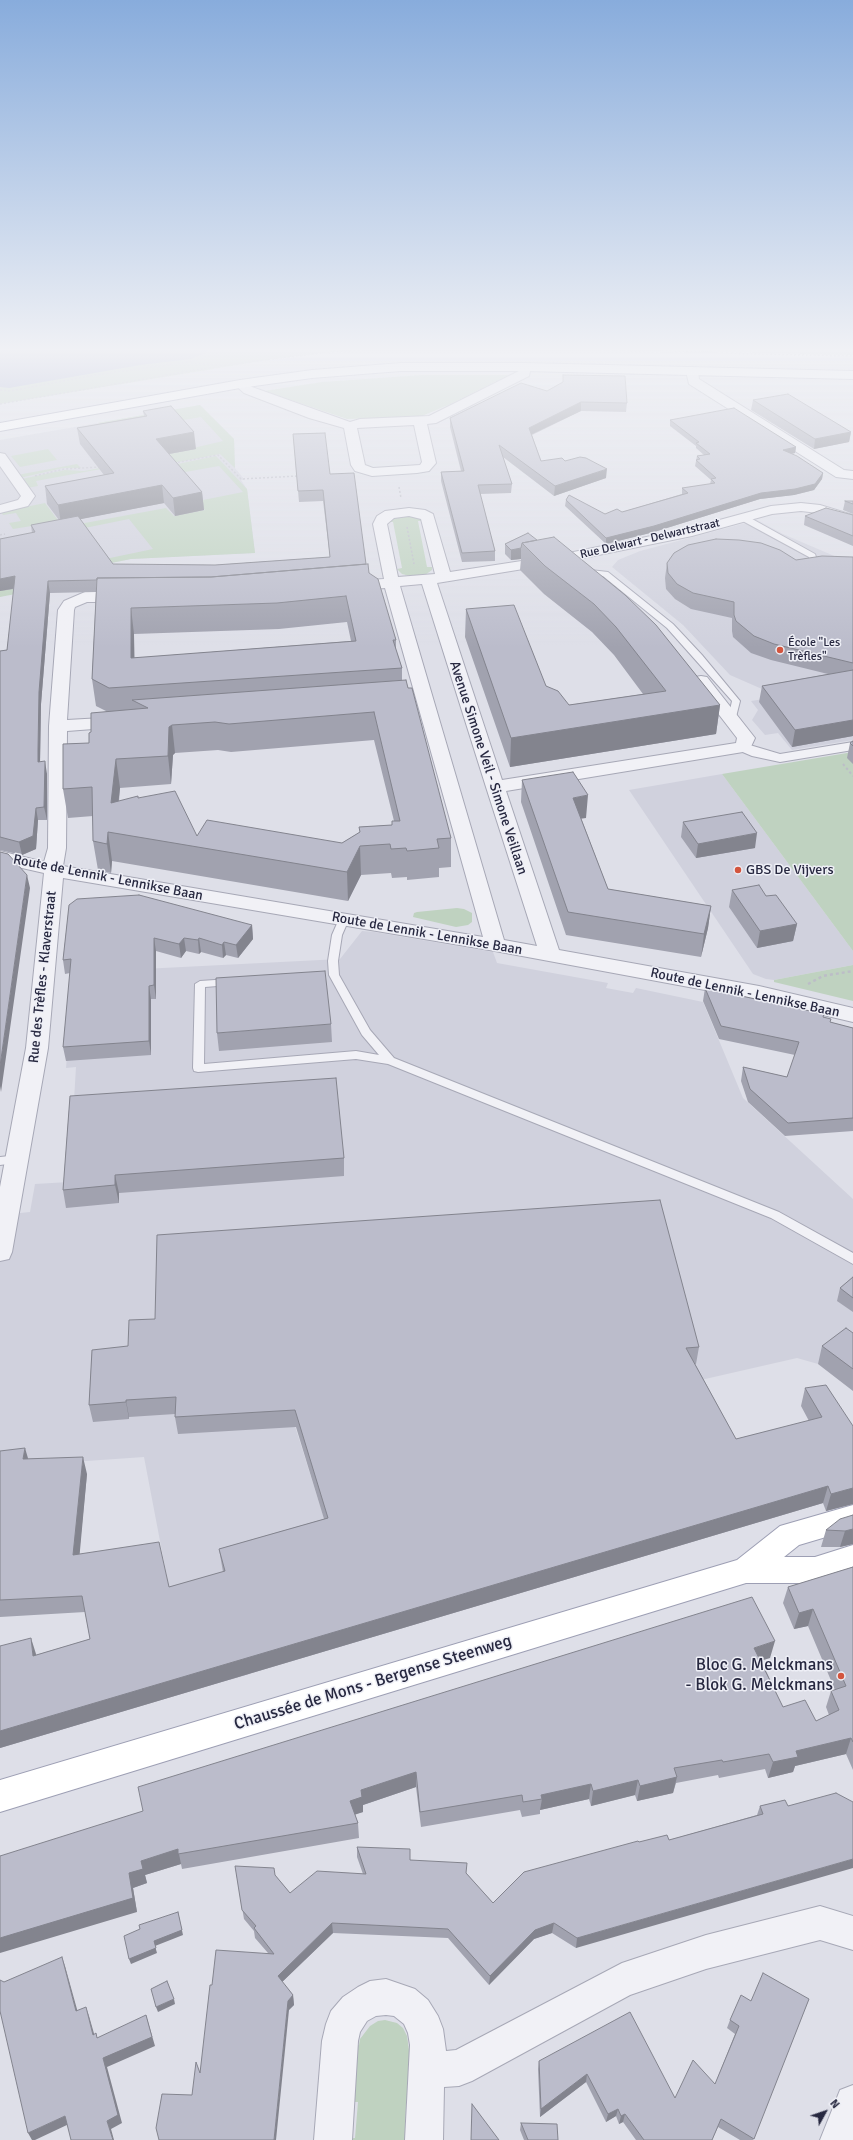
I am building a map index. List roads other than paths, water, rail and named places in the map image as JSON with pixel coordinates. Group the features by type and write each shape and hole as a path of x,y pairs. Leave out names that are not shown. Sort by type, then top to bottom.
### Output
{"main road":[{"name":"Chaussée de Mons - Bergense Steenweg","path":"746,1570 790,1536 853,1517"},
{"name":"Chaussée de Mons - Bergense Steenweg","path":"0,1796 746,1570 815,1570 853,1558"}],"street":[{"path":"355,449 360,468 372,472 424,468 429,463 426,449"},
{"path":"800,449 841,474 853,475"},
{"path":"0,457 28,496 22,503 0,509"},
{"path":"817,460 853,465"},
{"name":"Rue Delwart - Delwartstraat","path":"332,587 392,582 569,557 692,532 771,510 801,507 820,508 853,520"},
{"path":"429,576 428,517 415,512 395,513 382,519 380,524 392,582 495,946"},
{"path":"569,557 664,638 746,738 744,747"},
{"name":"Avenue Simone Veil - Simone Veillaan","path":"429,576 495,787 550,955"},
{"name":"Rue des Trèfles - Klaverstraat","path":"0,1252 9,1160 38,1048 54,858 57,848 58,726 66,610 69,604 85,597 140,596"},
{"path":"406,700 425,698"},
{"path":"58,726 134,721"},
{"path":"495,787 744,747 757,753 780,758 853,746"},
{"name":"Route de Lennik - Lennikse Baan","path":"0,857 53,870 550,955 767,995 853,1015"},
{"path":"427,2070 459,2068 622,1980 706,1952 820,1923 853,1933"},
{"path":"333,2140 340,2041 344,2024 355,2009 370,2000 386,1997 403,2001 416,2012 425,2028 428,2045 424,2140"},
{"path":"839,2140 853,2103"}],"lane":[{"path":"742,517 812,556 814,563 800,568"},
{"path":"344,920 337,935 330,975 366,1032 390,1061"},
{"path":"239,981 200,984 198,1068 356,1055 390,1061 775,1215 853,1259"}],"place":[{"name":"École \"Les Trèfles\"","path":"780,650"},
{"name":"GBS De Vijvers","path":"738,870"},
{"name":"Bloc G. Melckmans - Blok G. Melckmans","path":"841,1676"}]}
